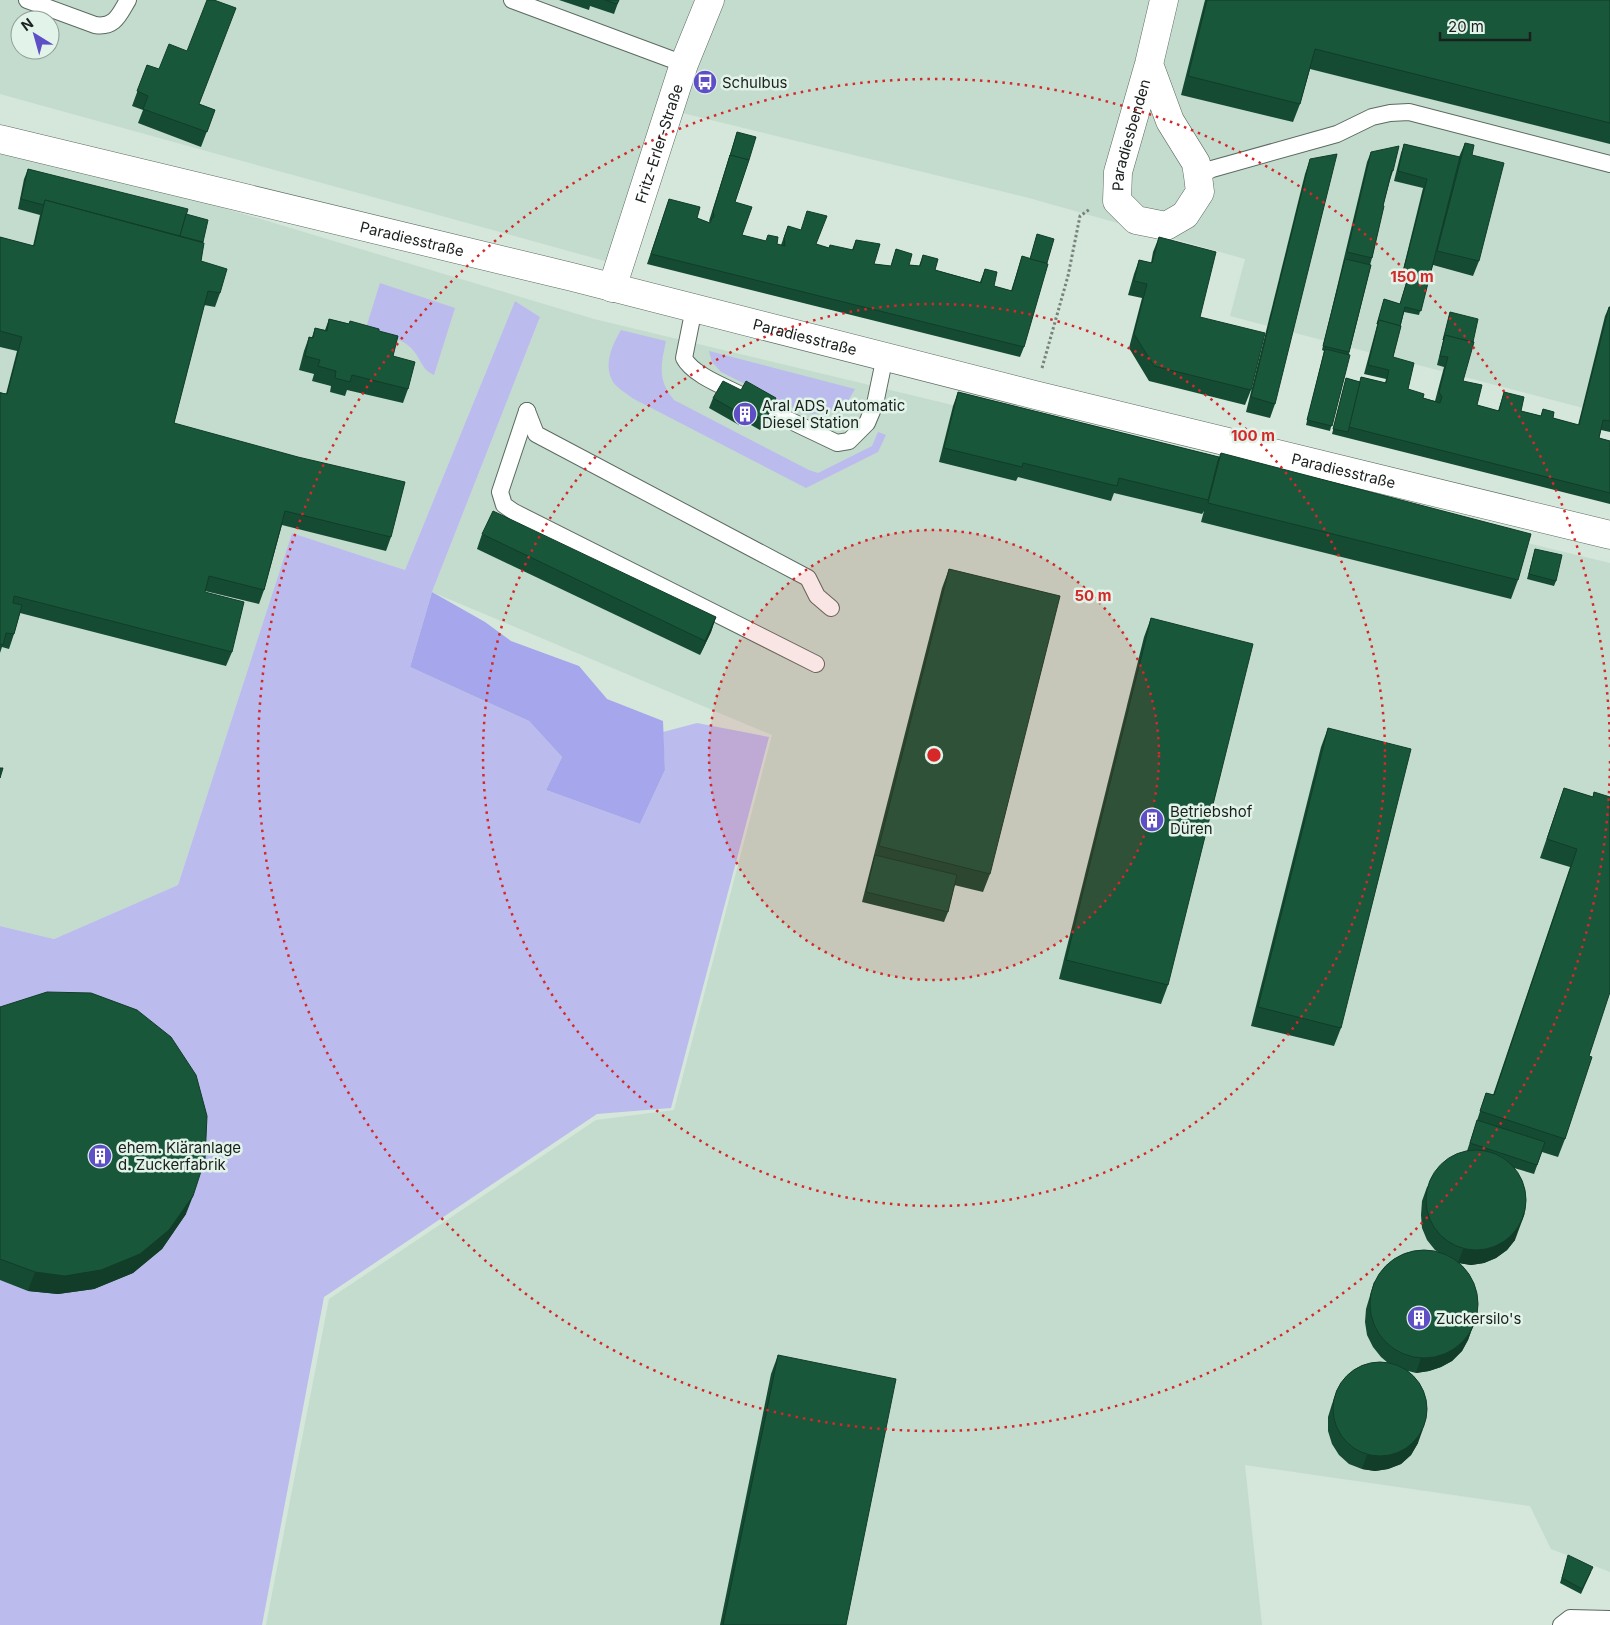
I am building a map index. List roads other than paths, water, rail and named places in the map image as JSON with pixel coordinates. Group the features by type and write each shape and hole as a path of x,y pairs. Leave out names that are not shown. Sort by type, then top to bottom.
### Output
{"street":[{"name":"Fritz-Erler-Straße","path":"612,288 684,64 710,0"},
{"name":"Paradiesbenden","path":"1149,64 1170,121 1196,163 1200,192 1185,215 1166,226 1136,220 1117,201 1118,172 1149,64 1164,0"},
{"name":"Paradiesstraße","path":"0,139 572,277 1035,395 1610,536"}],"lane":[{"path":"27,0 95,26 104,26 116,20 128,0"},
{"path":"512,0 684,64"},
{"path":"1198,176 1212,169 1337,134 1372,117 1390,113 1409,112 1610,164"},
{"path":"694,308 684,358 686,363 694,370 739,394"},
{"path":"772,412 837,443 849,441 866,423 875,404 885,356"},
{"path":"816,664 514,512 504,505 500,492 527,411 536,434 808,578 817,596 831,608"},
{"path":"1561,1625 1570,1618 1610,1618"}],"place":[{"name":"Schulbus","path":"705,82"},
{"name":"Aral ADS, Automatic Diesel Station","path":"745,414"},
{"name":"Betriebshof Düren","path":"1152,820"},
{"name":"ehem. Kläranlage d. Zuckerfabrik","path":"100,1156"},
{"name":"Zuckersilo's","path":"1419,1318"}]}
